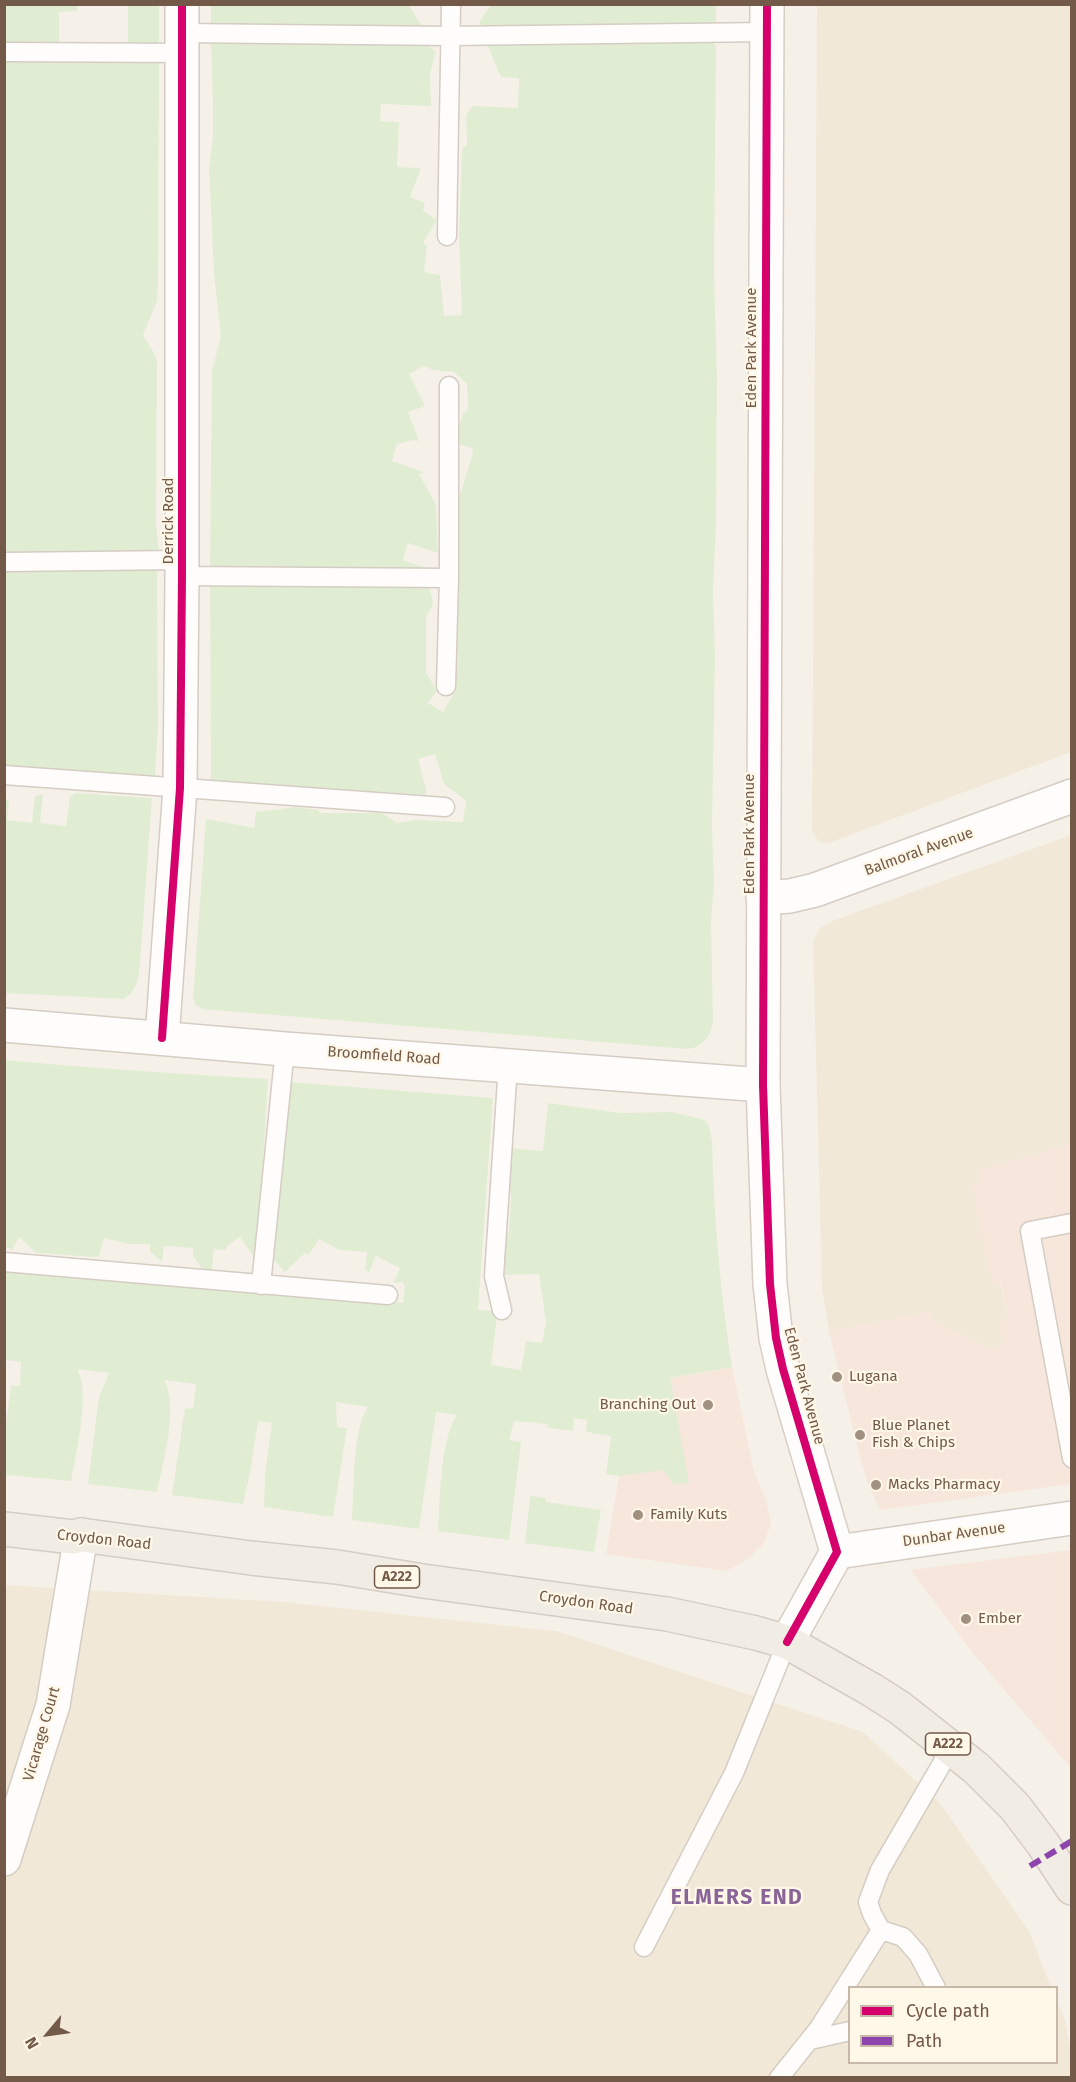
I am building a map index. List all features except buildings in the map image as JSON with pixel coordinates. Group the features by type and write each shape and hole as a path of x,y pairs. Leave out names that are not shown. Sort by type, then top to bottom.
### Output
{"main road":[{"name":"Croydon Road","path":"4,1529 73,1537 81,1535 337,1567 667,1614 787,1642 882,1696 976,1768 1015,1806 1047,1849 1071,1888"}],"street":[{"name":"Eden Park Avenue","path":"767,18 763,1085 770,1284 776,1338 837,1552"},
{"name":"Derrick Road","path":"162,1038 180,788 182,30"},
{"name":"Balmoral Avenue","path":"763,898 790,896 815,890 1071,796"},
{"name":"Broomfield Road","path":"4,1024 285,1049 763,1085"},
{"name":"Dunbar Avenue","path":"837,1552 1071,1518"},
{"name":"Vicarage Court","path":"4,1860 53,1705 81,1535"},
{"path":"787,1642 837,1552"}],"lane":[{"path":"447,236 451,4"},
{"path":"4,52 182,30 450,36 767,18"},
{"path":"446,686 449,386"},
{"path":"4,562 448,578"},
{"path":"4,775 445,807"},
{"path":"261,1284 285,1049"},
{"path":"502,1310 494,1275 508,1065"},
{"path":"1071,1223 1030,1231 1071,1458"},
{"path":"4,1262 388,1295"},
{"path":"644,1947 734,1773 787,1642"},
{"path":"935,1986 918,1954 903,1937 881,1930 868,1902 880,1870 951,1748"},
{"path":"779,2078 810,2040 881,1930"},
{"path":"810,2040 848,2031"}],"shaded area":[{"path":"817,5 1072,5 1071,752 829,843 819,842 812,832"},
{"path":"1071,835 1071,1144 980,1170 992,1283 1000,1283 1008,1317 1004,1344 989,1348 932,1322 930,1312 829,1331 822,1288 813,941 820,928 832,921"},
{"path":"1071,1144 1071,1484 880,1510 869,1487 861,1461 829,1331 930,1312 932,1322 989,1348 1004,1344 999,1320 1008,1317 1001,1283 992,1284 972,1185 980,1182 980,1170"},
{"path":"732,1367 754,1472 766,1500 771,1524 764,1543 748,1559 726,1571 606,1554 619,1476 629,1386"},
{"path":"1072,1550 1071,1768 972,1652 911,1570"},
{"path":"4,1585 283,1602 556,1631 863,1732 940,1803 1029,1931 1051,1986 848,1986 848,2064 1058,2064 1058,2004 1065,2021 1071,2052 1071,2077 5,2077"}],"green space":[{"path":"408,4 422,26 211,25 211,5"},
{"path":"4,5 77,5 77,11 59,12 59,43 5,44"},
{"path":"128,5 159,5 159,44 128,44"},
{"path":"491,5 716,5 716,24 485,27 479,23"},
{"path":"709,40 716,46 714,270 717,376 713,589 715,655 712,827 714,884 711,921 713,1020 706,1040 698,1046 687,1049 202,1009 196,1005 193,998 206,819 254,828 256,812 297,807 318,810 320,813 382,813 397,823 415,820 463,822 466,801 444,784 435,754 418,759 426,795 211,782 210,583 429,586 433,604 426,617 426,673 437,691 428,703 443,712 454,693 458,656 457,513 473,453 472,448 455,443 463,413 468,410 467,384 454,372 433,370 424,366 409,374 425,406 408,412 419,441 413,440 397,444 392,461 424,472 419,474 436,505 438,553 408,543 403,560 423,567 420,570 210,567 212,371 221,337 214,274 209,167 213,137 211,43 252,41 424,42 436,52 430,73 431,106 381,104 380,121 399,122 397,167 421,168 410,197 425,203 423,211 437,220 423,243 427,246 424,272 440,275 444,316 462,315 459,235 462,150 467,144 466,115 473,106 518,108 519,78 501,77 486,42"},
{"path":"5,59 159,61 158,286 157,301 143,335 157,360 156,523 159,554 5,555"},
{"path":"157,569 158,728 155,776 103,775 5,766 4,570"},
{"path":"75,793 152,798 140,963 136,984 132,992 123,999 5,993 5,800 9,800 7,820 32,823 35,796 43,794 40,823 66,826 70,797"},
{"path":"4,1060 268,1079 257,1262 240,1237 228,1245 226,1250 214,1249 212,1270 202,1268 193,1257 193,1248 164,1246 162,1262 150,1251 150,1244 129,1244 104,1238 99,1256 94,1257 36,1253 19,1237 12,1250 5,1246"},
{"path":"289,1082 493,1098 478,1310 491,1311 497,1316 491,1365 521,1370 526,1341 542,1343 546,1322 539,1274 505,1275 503,1237 509,1232 511,1198 507,1163 509,1148 543,1151 548,1103 621,1113 672,1112 705,1120 709,1126 712,1141 718,1254 732,1367 670,1378 689,1483 673,1484 663,1470 619,1476 606,1474 611,1436 586,1432 587,1420 574,1418 573,1431 548,1428 547,1424 514,1421 509,1440 521,1442 509,1540 438,1531 444,1454 451,1426 457,1415 436,1412 419,1529 352,1520 356,1445 368,1407 336,1402 337,1427 347,1428 333,1517 264,1507 265,1473 272,1423 258,1421 243,1504 172,1495 185,1408 193,1409 196,1384 164,1380 170,1404 170,1419 157,1492 88,1484 99,1397 109,1373 77,1369 83,1393 83,1408 71,1481 5,1475 5,1432 11,1385 20,1386 21,1362 5,1360 4,1269 403,1303 405,1286 402,1282 393,1283 400,1268 376,1256 369,1272 365,1270 367,1252 340,1250 319,1239 309,1255 305,1253 285,1272 274,1260"},
{"path":"530,1496 546,1498 546,1502 601,1510 594,1552 525,1543"}],"marked path":[{"path":"1030,1866 1072,1841"}],"cycle path":[{"path":"162,1038 180,788 182,4"},
{"path":"767,4 763,1085 770,1284 776,1338 783,1369 837,1552 787,1642"}],"place":[{"name":"Lugana","path":"837,1377"},
{"name":"Branching Out","path":"708,1405"},
{"name":"Blue Planet Fish & Chips","path":"860,1435"},
{"name":"Macks Pharmacy","path":"876,1485"},
{"name":"Family Kuts","path":"638,1515"},
{"name":"Ember","path":"966,1619"}],"district":[{"name":"ELMERS END","path":"737,1898"}]}
